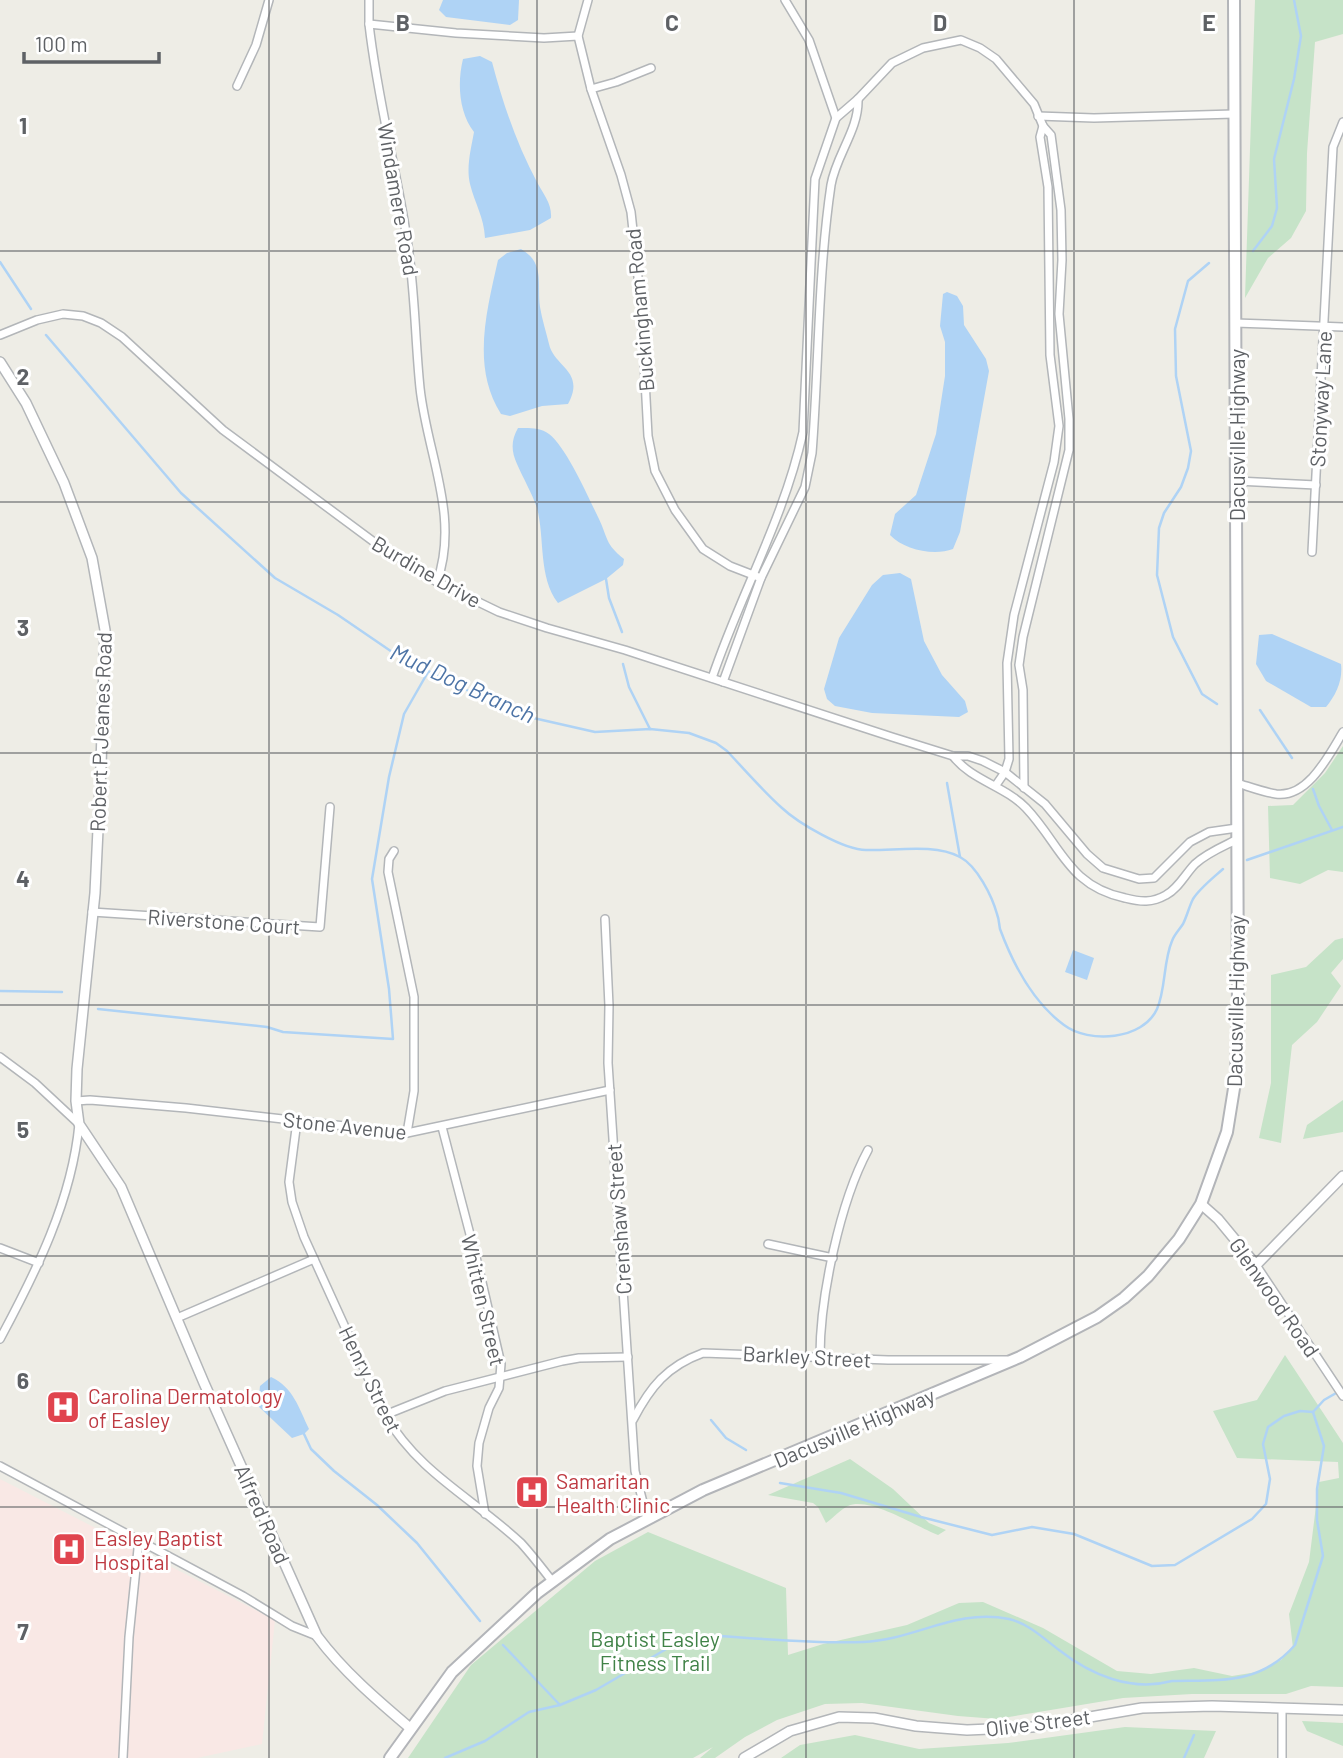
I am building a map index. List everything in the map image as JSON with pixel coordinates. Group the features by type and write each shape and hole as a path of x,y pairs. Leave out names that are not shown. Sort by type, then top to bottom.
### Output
{"main road":[{"name":"Dacusville Highway","path":"390,1758 452,1672 499,1626 552,1581 610,1539 703,1490 1012,1361 1097,1317 1124,1298 1148,1276 1179,1239 1201,1204 1227,1132 1236,1076 1238,988 1234,0"}],"street":[{"path":"237,86 256,45 269,0"},
{"name":"Windamere Road","path":"369,0 374,71 396,171 413,279 420,389 444,505 446,537 443,564 437,582"},
{"name":"Buckingham Road","path":"588,0 578,36 591,89 631,212 641,305 648,436 655,471 675,510 704,549 730,566 757,576"},
{"path":"785,0 809,40 836,118"},
{"path":"369,24 456,33 578,36"},
{"path":"723,682 795,467 803,432 815,179 836,118 892,63 923,48 961,40 980,48 996,60 1034,104 1043,126 1051,135 1061,210 1059,314 1069,450 1028,615 1019,664 1023,690 1024,788"},
{"path":"591,89 651,68"},
{"path":"712,678 729,628 804,487 813,432 832,181 858,113 858,99"},
{"path":"1038,116 1094,118 1234,114"},
{"name":"Stonyway Lane","path":"1312,552 1334,147 1343,122"},
{"path":"996,785 1005,772 1009,759 1007,663 1015,610 1053,466 1059,426 1052,367 1048,187 1040,136 1043,126"},
{"path":"1048,187 1059,187"},
{"path":"1048,209 1061,210"},
{"path":"813,233 826,233"},
{"path":"1049,261 1062,260"},
{"name":"Burdine Drive","path":"0,335 37,320 63,314 83,316 101,323 122,337 223,430 373,542 437,582 499,612 953,756 975,758 1005,772 1045,804 1087,854 1103,868 1139,879 1154,878 1190,842 1209,832 1236,834"},
{"path":"1235,323 1343,327"},
{"name":"Robert P Jeanes Road","path":"0,362 31,413 64,483 92,558 105,630 102,766 76,1101 79,1124"},
{"path":"1052,367 1064,366"},
{"path":"805,379 817,379"},
{"path":"1056,402 1067,401"},
{"path":"803,432 813,432"},
{"path":"1053,466 1065,469"},
{"path":"1237,481 1316,485"},
{"path":"1040,513 1054,518"},
{"path":"1015,610 1028,615"},
{"path":"1007,663 1019,664"},
{"path":"1237,783 1277,794 1288,793 1301,787 1320,769 1343,732"},
{"name":"Burdine Drive","path":"953,756 962,768 996,785 1024,806 1072,869 1110,895 1145,903 1168,894 1204,856 1236,834"},
{"name":"Riverstone Court","path":"92,912 320,927 330,807"},
{"path":"394,851 389,859 388,872 414,997 414,1091 407,1133"},
{"name":"Crenshaw Street","path":"605,919 610,1090 635,1471 647,1518"},
{"path":"0,1057 35,1083 79,1124 76,1147 57,1216 39,1263 0,1339"},
{"name":"Stone Avenue","path":"76,1101 173,1107 407,1133 610,1090"},
{"name":"Henry Street","path":"297,1121 289,1191 304,1237 384,1415 419,1461 520,1543 552,1581"},
{"name":"Alfred Road","path":"79,1124 121,1187 317,1636 332,1656 410,1728"},
{"name":"Whitten Street","path":"442,1127 501,1364 501,1377 479,1443 477,1466 485,1514"},
{"path":"820,1356 823,1306 833,1258 846,1204 868,1150"},
{"path":"1256,1265 1343,1177"},
{"name":"Glenwood Road","path":"1201,1204 1218,1219 1256,1265 1343,1396"},
{"path":"768,1244 833,1258"},
{"path":"0,1248 39,1263"},
{"path":"177,1318 314,1259"},
{"name":"Barkley Street","path":"632,1420 644,1399 663,1376 682,1360 703,1353 888,1360 1012,1361"},
{"path":"384,1415 445,1391 579,1358 628,1357"},
{"path":"0,1466 243,1595 292,1626 317,1636"},
{"path":"123,1758 129,1637 139,1539"},
{"name":"Olive Street","path":"744,1758 790,1731 839,1717 874,1718 916,1726 967,1730 1032,1727 1142,1707 1343,1710"},
{"path":"1282,1708 1282,1758"}],"shaded area":[{"name":"Easley Baptist Hospital","path":"0,1479 275,1620 262,1744 197,1758 0,1758"}],"green space":[{"path":"1255,0 1343,0 1343,34 1315,42 1306,211 1291,238 1268,258 1245,298"},
{"path":"1343,746 1343,872 1328,870 1300,884 1270,878 1268,806 1293,805 1325,773"},
{"path":"1343,938 1343,959 1331,973 1341,986 1317,1022 1292,1045 1281,1143 1259,1138 1271,1083 1271,975 1306,967 1335,940"},
{"path":"1343,1100 1343,1132 1303,1139 1307,1125"},
{"name":"Baptist Easley Fitness Trail","path":"1285,1355 1343,1443 1343,1687 1311,1686 1286,1694 1192,1694 1123,1698 997,1719 862,1703 825,1704 777,1720 745,1737 715,1758 700,1758 713,1747 693,1758 408,1758 471,1665 595,1561 648,1532 786,1588 788,1655 823,1644 907,1625 959,1603 983,1602 1043,1628 1117,1671 1151,1674 1194,1668 1232,1676 1257,1672 1281,1660 1293,1648 1289,1614 1309,1562 1319,1482 1339,1478 1338,1462 1237,1458 1213,1411 1257,1400"},
{"path":"850,1459 893,1489 929,1523 946,1530 938,1535 880,1509 857,1504 845,1507 826,1523 813,1503 768,1495"},
{"path":"1302,1721 1343,1723 1343,1746 1307,1731"},
{"path":"1125,1727 1216,1731 1204,1758 781,1758 800,1745 855,1735 919,1749 1008,1743"}],"water":[{"path":"443,0 519,0 518,20 510,25 446,17 439,10"},
{"path":"480,56 492,62 517,139 551,213 551,218 530,230 485,238 469,178 469,158 474,132 462,107 460,88 463,59"},
{"path":"521,249 537,267 540,307 549,344 571,377 573,393 568,404 542,406 510,416 501,414 492,396 486,377 484,338 498,260 507,253"},
{"path":"947,292 957,296 963,306 964,325 986,359 989,371 960,532 953,549 928,552 911,548 890,535 895,514 916,495 936,434 945,376 945,342 940,326 943,294"},
{"path":"518,428 542,430 556,441 577,474 610,545 624,559 623,565 606,579 558,603 547,581 537,508 514,455 513,441"},
{"path":"900,573 911,579 924,641 942,675 965,701 968,712 959,717 872,713 835,706 827,699 824,689 839,638 872,585 883,575"},
{"path":"1272,634 1341,664 1338,687 1326,707 1311,707 1266,681 1256,664 1259,635"},
{"path":"1073,950 1094,958 1087,980 1065,972"},
{"path":"271,1377 285,1386 295,1399 309,1429 304,1434 292,1438 258,1406 260,1386"}],"waterway":[{"path":"1253,251 1272,226 1277,208 1274,159 1294,79 1301,36 1294,0"},
{"name":"Mud Dog Branch","path":"0,262 31,309"},
{"path":"1209,263 1188,281 1175,329 1176,376 1191,451 1181,487 1164,513 1159,528 1157,575 1173,637 1202,694 1217,704"},
{"name":"Mud Dog Branch","path":"46,335 181,493 275,578 338,615 398,656 505,709 529,717 595,732 650,729 689,733 716,743 789,814 822,835 846,846 866,850 938,850 966,861 988,890 1005,942 1026,982 1043,1006 1075,1031 1087,1035 1115,1036 1128,1033 1150,1019 1160,1001 1173,939 1196,895 1223,869"},
{"path":"606,579 609,598 622,632"},
{"path":"623,664 629,687 650,729"},
{"path":"98,1009 267,1027 283,1032 393,1039 389,989 372,879 389,777 404,714 428,672"},
{"path":"1260,710 1292,758"},
{"path":"947,783 960,857"},
{"path":"1313,789 1332,830"},
{"name":"Mud Dog Branch","path":"1247,860 1343,827"},
{"path":"0,991 62,992"},
{"path":"1313,1412 1324,1400 1343,1389"},
{"path":"780,1483 841,1493 992,1535 1032,1527 1074,1534 1152,1566 1175,1565 1252,1519 1266,1504 1270,1479 1263,1444 1268,1427 1284,1416 1300,1411 1313,1412"},
{"path":"445,1758 485,1741 529,1712 560,1705 596,1690 680,1641 703,1635 863,1642 900,1636 953,1621 990,1617 1023,1624 1084,1667 1127,1683 1223,1680 1254,1674 1282,1658 1295,1645 1323,1556 1317,1520 1317,1489 1324,1446 1313,1412"},
{"path":"711,1420 726,1438 746,1450"},
{"path":"304,1434 311,1449 417,1543 480,1621"},
{"path":"503,1645 560,1705"},
{"path":"1184,1758 1194,1735"}],"place":[{"name":"Carolina Dermatology of Easley","path":"63,1407"},
{"name":"Samaritan Health Clinic","path":"532,1492"},
{"name":"Easley Baptist Hospital","path":"69,1549"}]}
